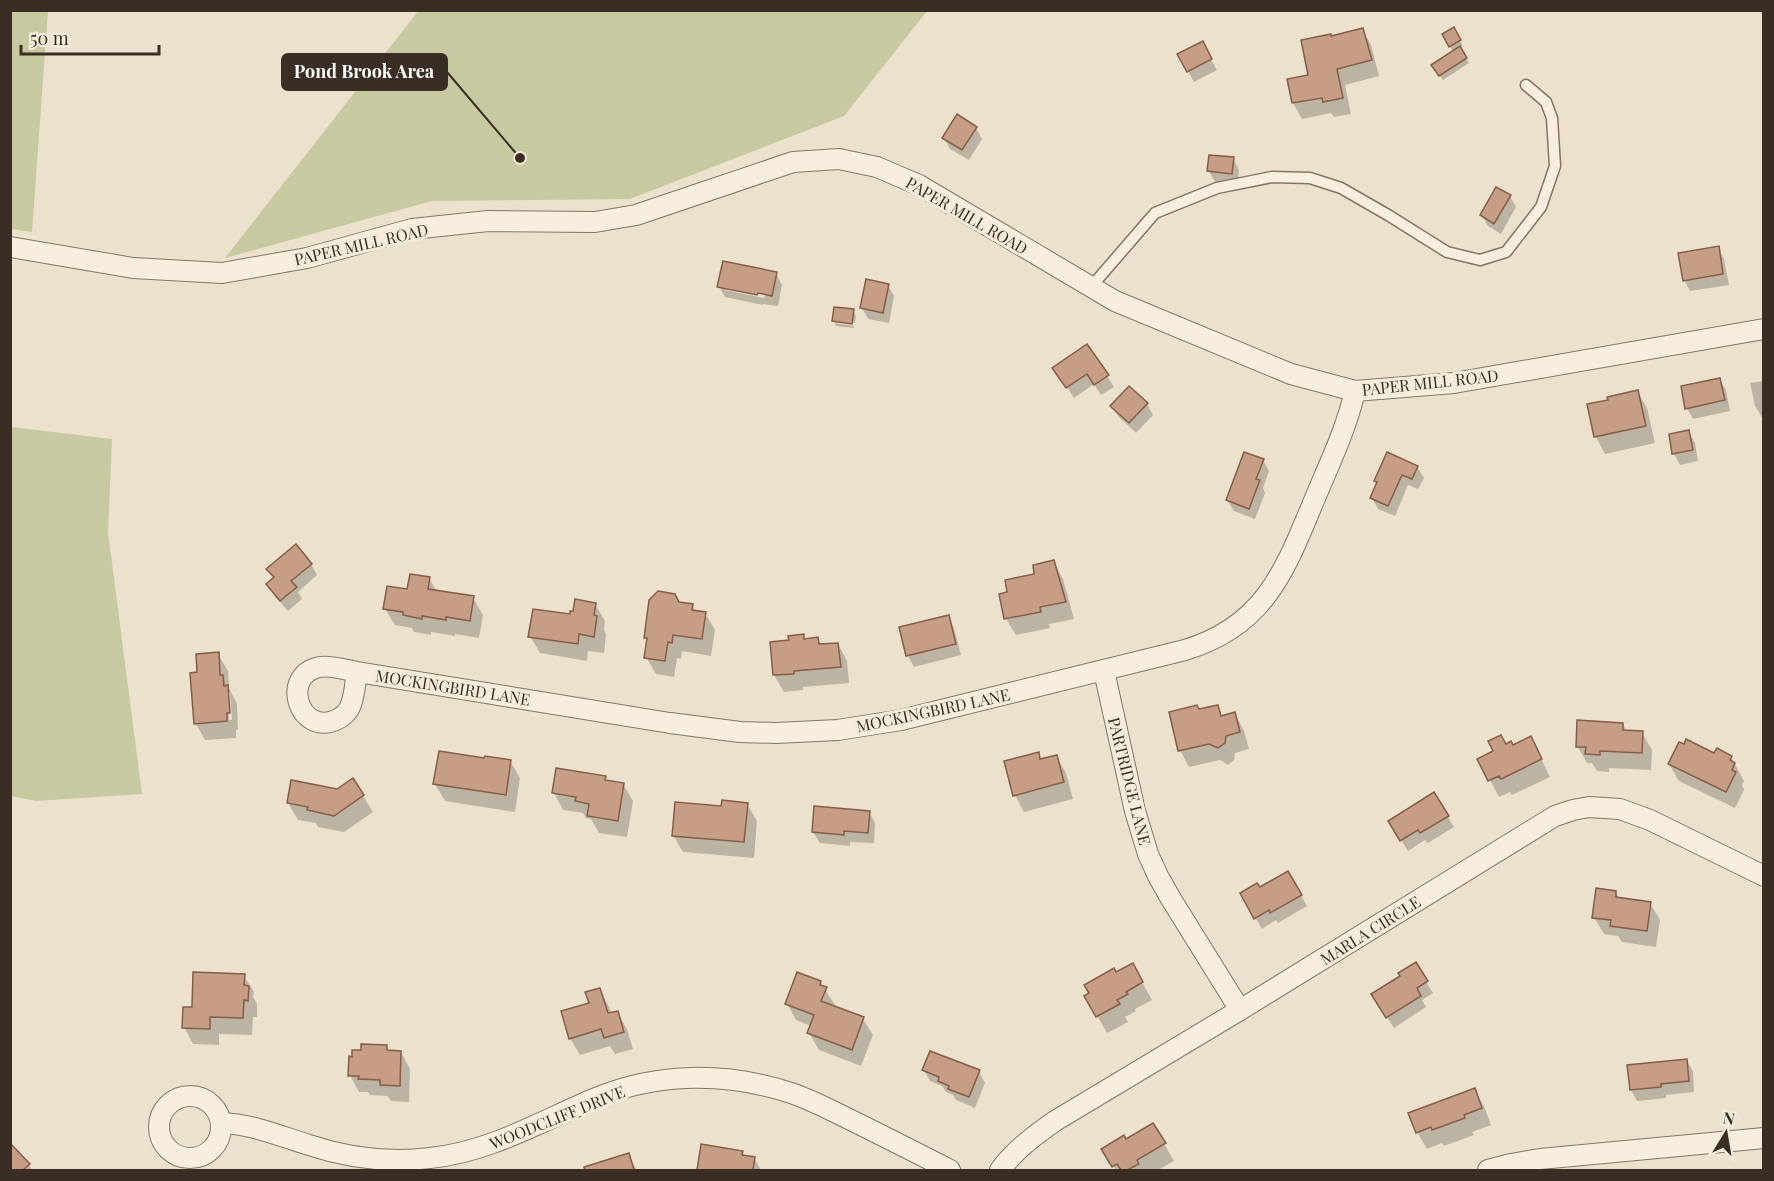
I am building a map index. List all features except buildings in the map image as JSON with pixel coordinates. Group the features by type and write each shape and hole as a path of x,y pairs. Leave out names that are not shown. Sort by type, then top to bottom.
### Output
{"street":[{"name":"PAPER MILL ROAD","path":"10,248 133,268 222,273 307,258 412,229 488,221 595,222 636,215 793,162 839,159 877,167 919,185 1115,301 1291,374 1355,391 1454,383 1764,329"},
{"name":"MOCKINGBIRD LANE","path":"357,672 670,723 740,732 776,733 838,730 881,724 1201,646 1230,631 1256,609 1276,581 1291,555 1345,428 1355,391"},
{"name":"PARTRIDGE LANE","path":"1104,671 1135,811 1148,854 1171,899 1240,1010"},
{"name":"MARLA CIRCLE","path":"1000,1170 1028,1141 1055,1121 1555,816 1573,810 1604,807 1620,809 1764,876"},
{"name":"WOODCLIFF DRIVE","path":"221,1123 248,1126 335,1153 384,1160 430,1158 475,1150 501,1141 597,1098 640,1084 686,1078 729,1079 771,1087 808,1100 950,1170"},
{"path":"1488,1170 1540,1159 1764,1138"}],"lane":[{"path":"1091,287 1155,213 1217,188 1272,177 1310,178 1341,188 1447,252 1480,260 1506,252 1541,207 1555,166 1552,118 1546,102 1526,85"}],"green space":[{"path":"11,10 48,11 32,232 11,229"},
{"path":"419,10 927,11 844,116 630,199 432,201 225,258"},
{"path":"11,427 112,439 108,532 142,794 36,801 11,796"}],"place":[{"name":"Pond Brook Area","path":"520,158"}]}
